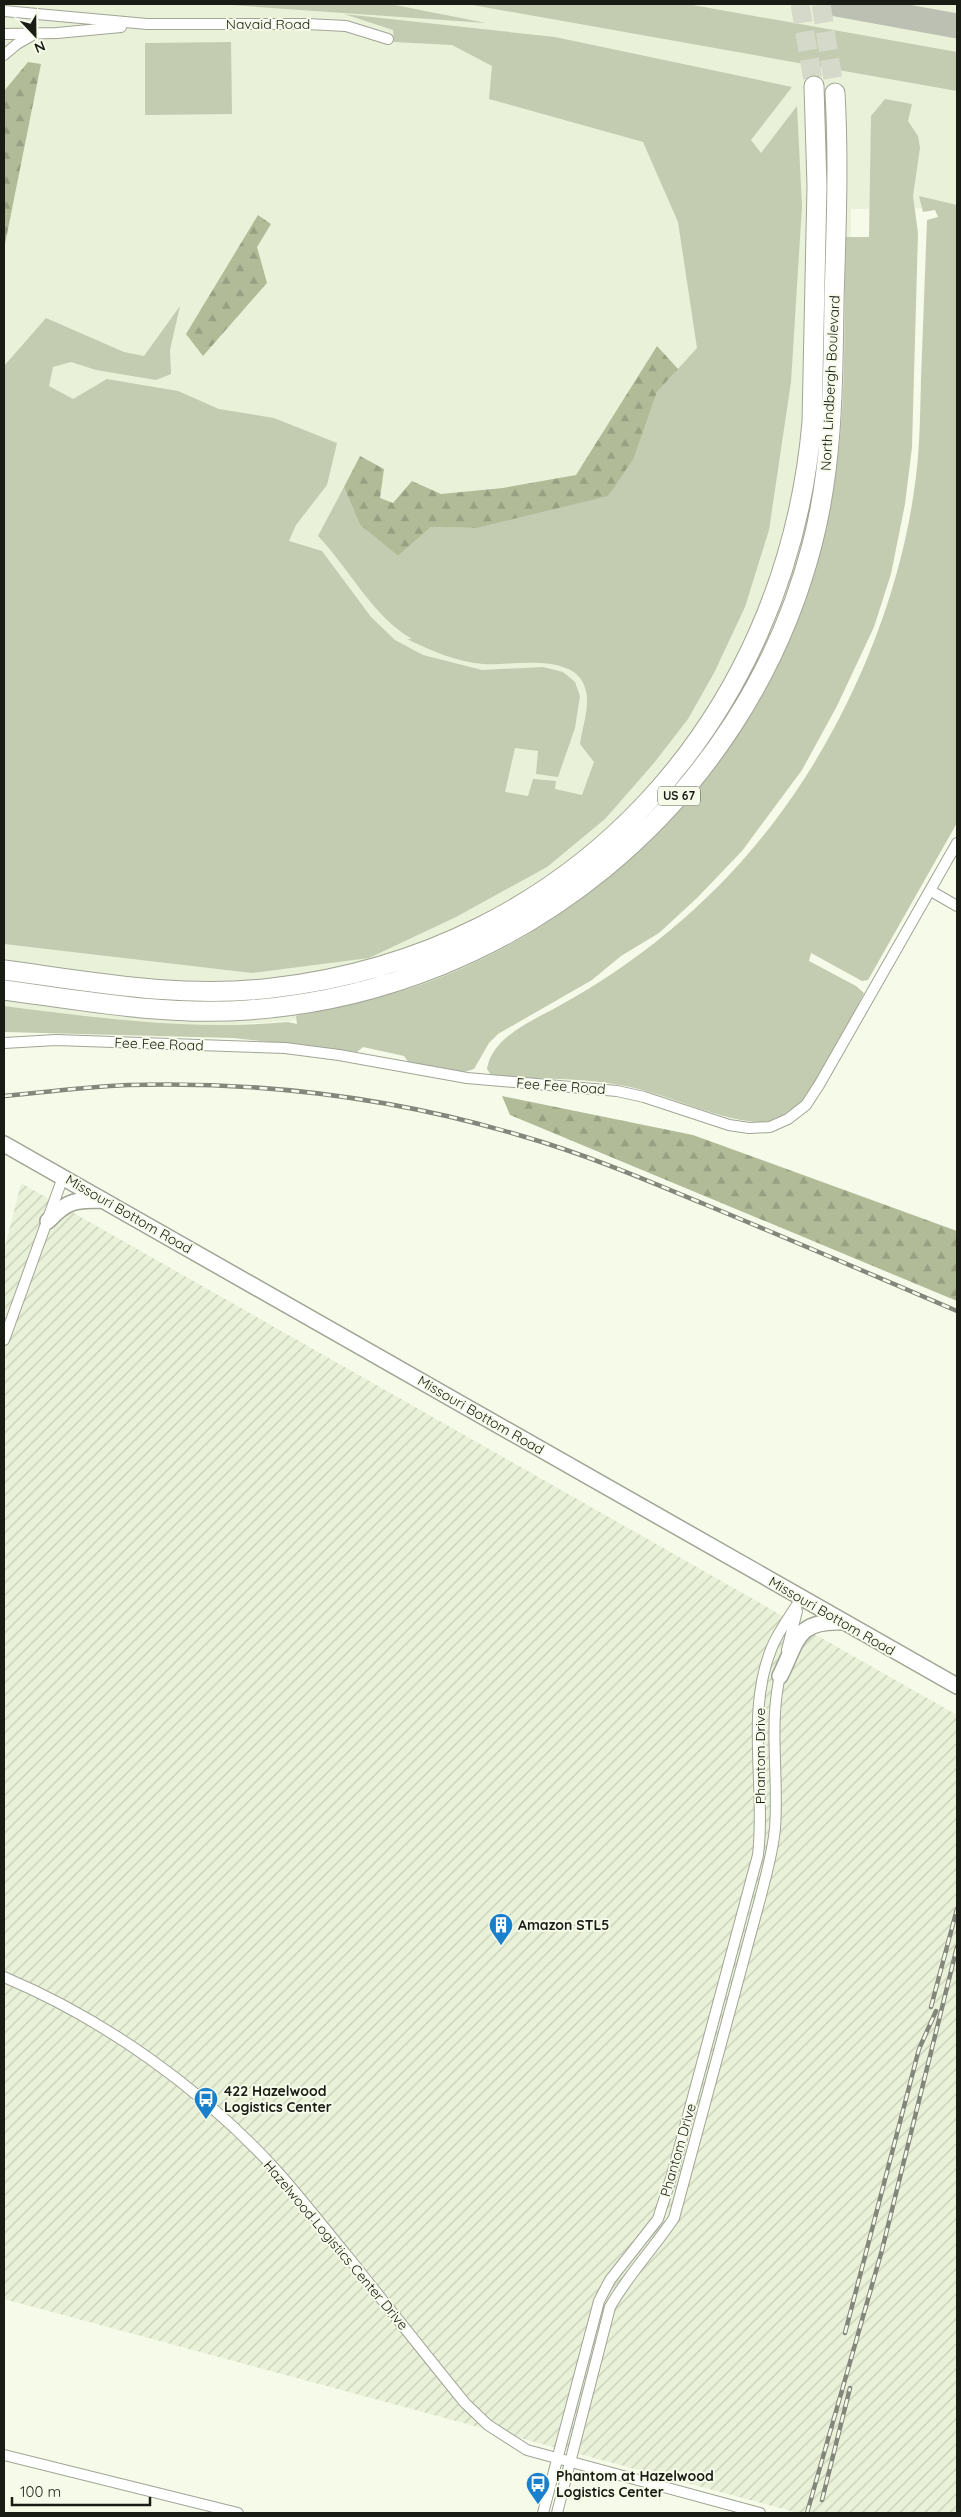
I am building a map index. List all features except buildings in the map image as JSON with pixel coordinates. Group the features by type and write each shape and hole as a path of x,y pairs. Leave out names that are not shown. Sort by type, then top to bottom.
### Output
{"highway":[{"name":"North Lindbergh Boulevard","path":"4,970 134,988 202,992 295,985 370,970 403,960 466,934 525,902 588,857 656,792 699,740 740,674 778,589 797,523 809,456 812,422 817,177 814,86"},
{"name":"North Lindbergh Boulevard","path":"4,990 143,1008 211,1011 313,1002 378,987 411,977 474,952 534,918 603,870 667,810 709,759 750,695 788,618 812,546 825,481 832,414 838,172 835,93"}],"street":[{"name":"Navaid Road","path":"4,11 146,24"},
{"name":"Navaid Road","path":"4,34 36,34 146,24 308,24 346,26 388,39"},
{"path":"4,55 17,44 36,34"},
{"name":"Fee Fee Road","path":"4,1043 56,1040 285,1048 339,1055 467,1078 617,1091 644,1097 729,1125 749,1128 770,1127 788,1119 806,1105 957,843"},
{"path":"931,891 957,906"},
{"name":"Missouri Bottom Road","path":"4,1144 957,1686"},
{"path":"4,1340 63,1176"},
{"path":"48,1221 60,1208 68,1203 105,1200"},
{"name":"Phantom Drive","path":"557,2513 610,2307 622,2286 653,2249 674,2218 688,2171 771,1855 775,1826 773,1722 780,1676 801,1598"},
{"name":"Phantom Drive","path":"542,2513 599,2301 610,2280 658,2219 672,2175 758,1854 761,1826 758,1723 762,1681 772,1646 801,1598"},
{"path":"780,1676 798,1636 807,1626 821,1622 843,1622"},
{"name":"Hazelwood Logistics Center Drive","path":"4,1977 43,1994 110,2032 168,2073 226,2121 276,2170 465,2403 488,2425 527,2450 760,2513"},
{"path":"4,2455 238,2513"}],"shaded area":[{"path":"4,4 957,4 957,208 851,209 847,382 830,542 793,645 713,778 649,854 507,956 361,1010 290,1021 223,1025 124,1023 4,1006"},
{"path":"216,4 390,4 486,23"},
{"path":"467,4 687,4 957,52 957,91"},
{"path":"344,14 555,37 792,87 751,140 761,153 797,106 802,206 791,382 769,530 745,607 714,673 688,719 654,763 605,819 547,867 456,917 369,958 252,973 4,944 4,366 46,318 124,352 144,356 180,306 170,350 171,374 156,380 96,370 71,362 53,367 49,386 73,399 107,379 178,391 219,409 274,418 337,443 327,485 296,525 289,541 322,551 371,617 395,640 423,655 482,670 543,667 563,672 575,682 580,696 575,728 558,777 536,774 538,751 515,748 505,792 528,796 533,779 556,781 555,789 582,795 594,762 580,744 587,697 580,678 570,670 557,665 542,663 483,664 463,661 407,639 412,639 398,629 373,605 318,536 344,487 360,525 398,556 431,527 476,528 634,458 657,392 697,348 678,222 643,142 489,99 492,66 452,45 394,42 393,30"},
{"path":"231,42 232,114 145,115 145,43"},
{"path":"885,99 912,104 908,121 918,136 920,148 913,196 918,233 912,447 905,504 891,574 874,627 837,706 802,770 742,851 697,898 659,933 621,956 592,980 498,1034 489,1043 474,1069 464,1072 409,1063 404,1056 363,1047 357,1052 233,1038 4,1032 4,1006 145,1022 216,1025 288,1022 297,1024 296,1016 369,1000 422,984 439,978 513,943 581,899 643,847 697,788 744,722 783,651 812,576 832,497 841,433 846,237 869,237 871,116"},
{"path":"919,196 957,205 957,823 868,980 862,981 811,953 809,961 856,986 864,993 823,1074 801,1102 780,1117 766,1122 732,1118 645,1091 613,1084 491,1075 487,1069 490,1058 514,1031 588,989 649,948 704,900 730,874 777,818 802,782 846,704 882,620 896,577 914,491 919,435 927,220 938,217 935,210 923,212"},
{"path":"21,1183 957,1715 957,2513 798,2513 4,2299 4,1251"}],"green space":[{"path":"28,62 41,64 4,249 4,91"},
{"path":"258,215 271,224 257,247 267,283 203,356 186,334"},
{"path":"657,346 678,369 657,392 634,458 608,496 476,528 431,527 398,556 360,525 344,487 360,456 384,469 380,498 393,503 412,481 441,494 503,488 576,475"},
{"path":"502,1096 693,1135 957,1231 957,1301 510,1115"}],"taxiway":[{"path":"836,4 957,26"}],"tunnel":[{"path":"800,4 814,86"},
{"path":"821,4 835,93"}],"railway":[{"path":"4,1096 81,1088 178,1084 278,1089 377,1102 426,1111 545,1143 637,1176 957,1311"},
{"path":"931,2007 957,1909"},
{"path":"807,2513 882,2250 957,1947"},
{"path":"845,2333 919,2049 936,2011"},
{"path":"822,2500 850,2388"}],"place":[{"name":"Amazon STL5","path":"501,1946"},
{"name":"422 Hazelwood Logistics Center","path":"206,2120"},
{"name":"Phantom at Hazelwood Logistics Center","path":"538,2505"}]}
